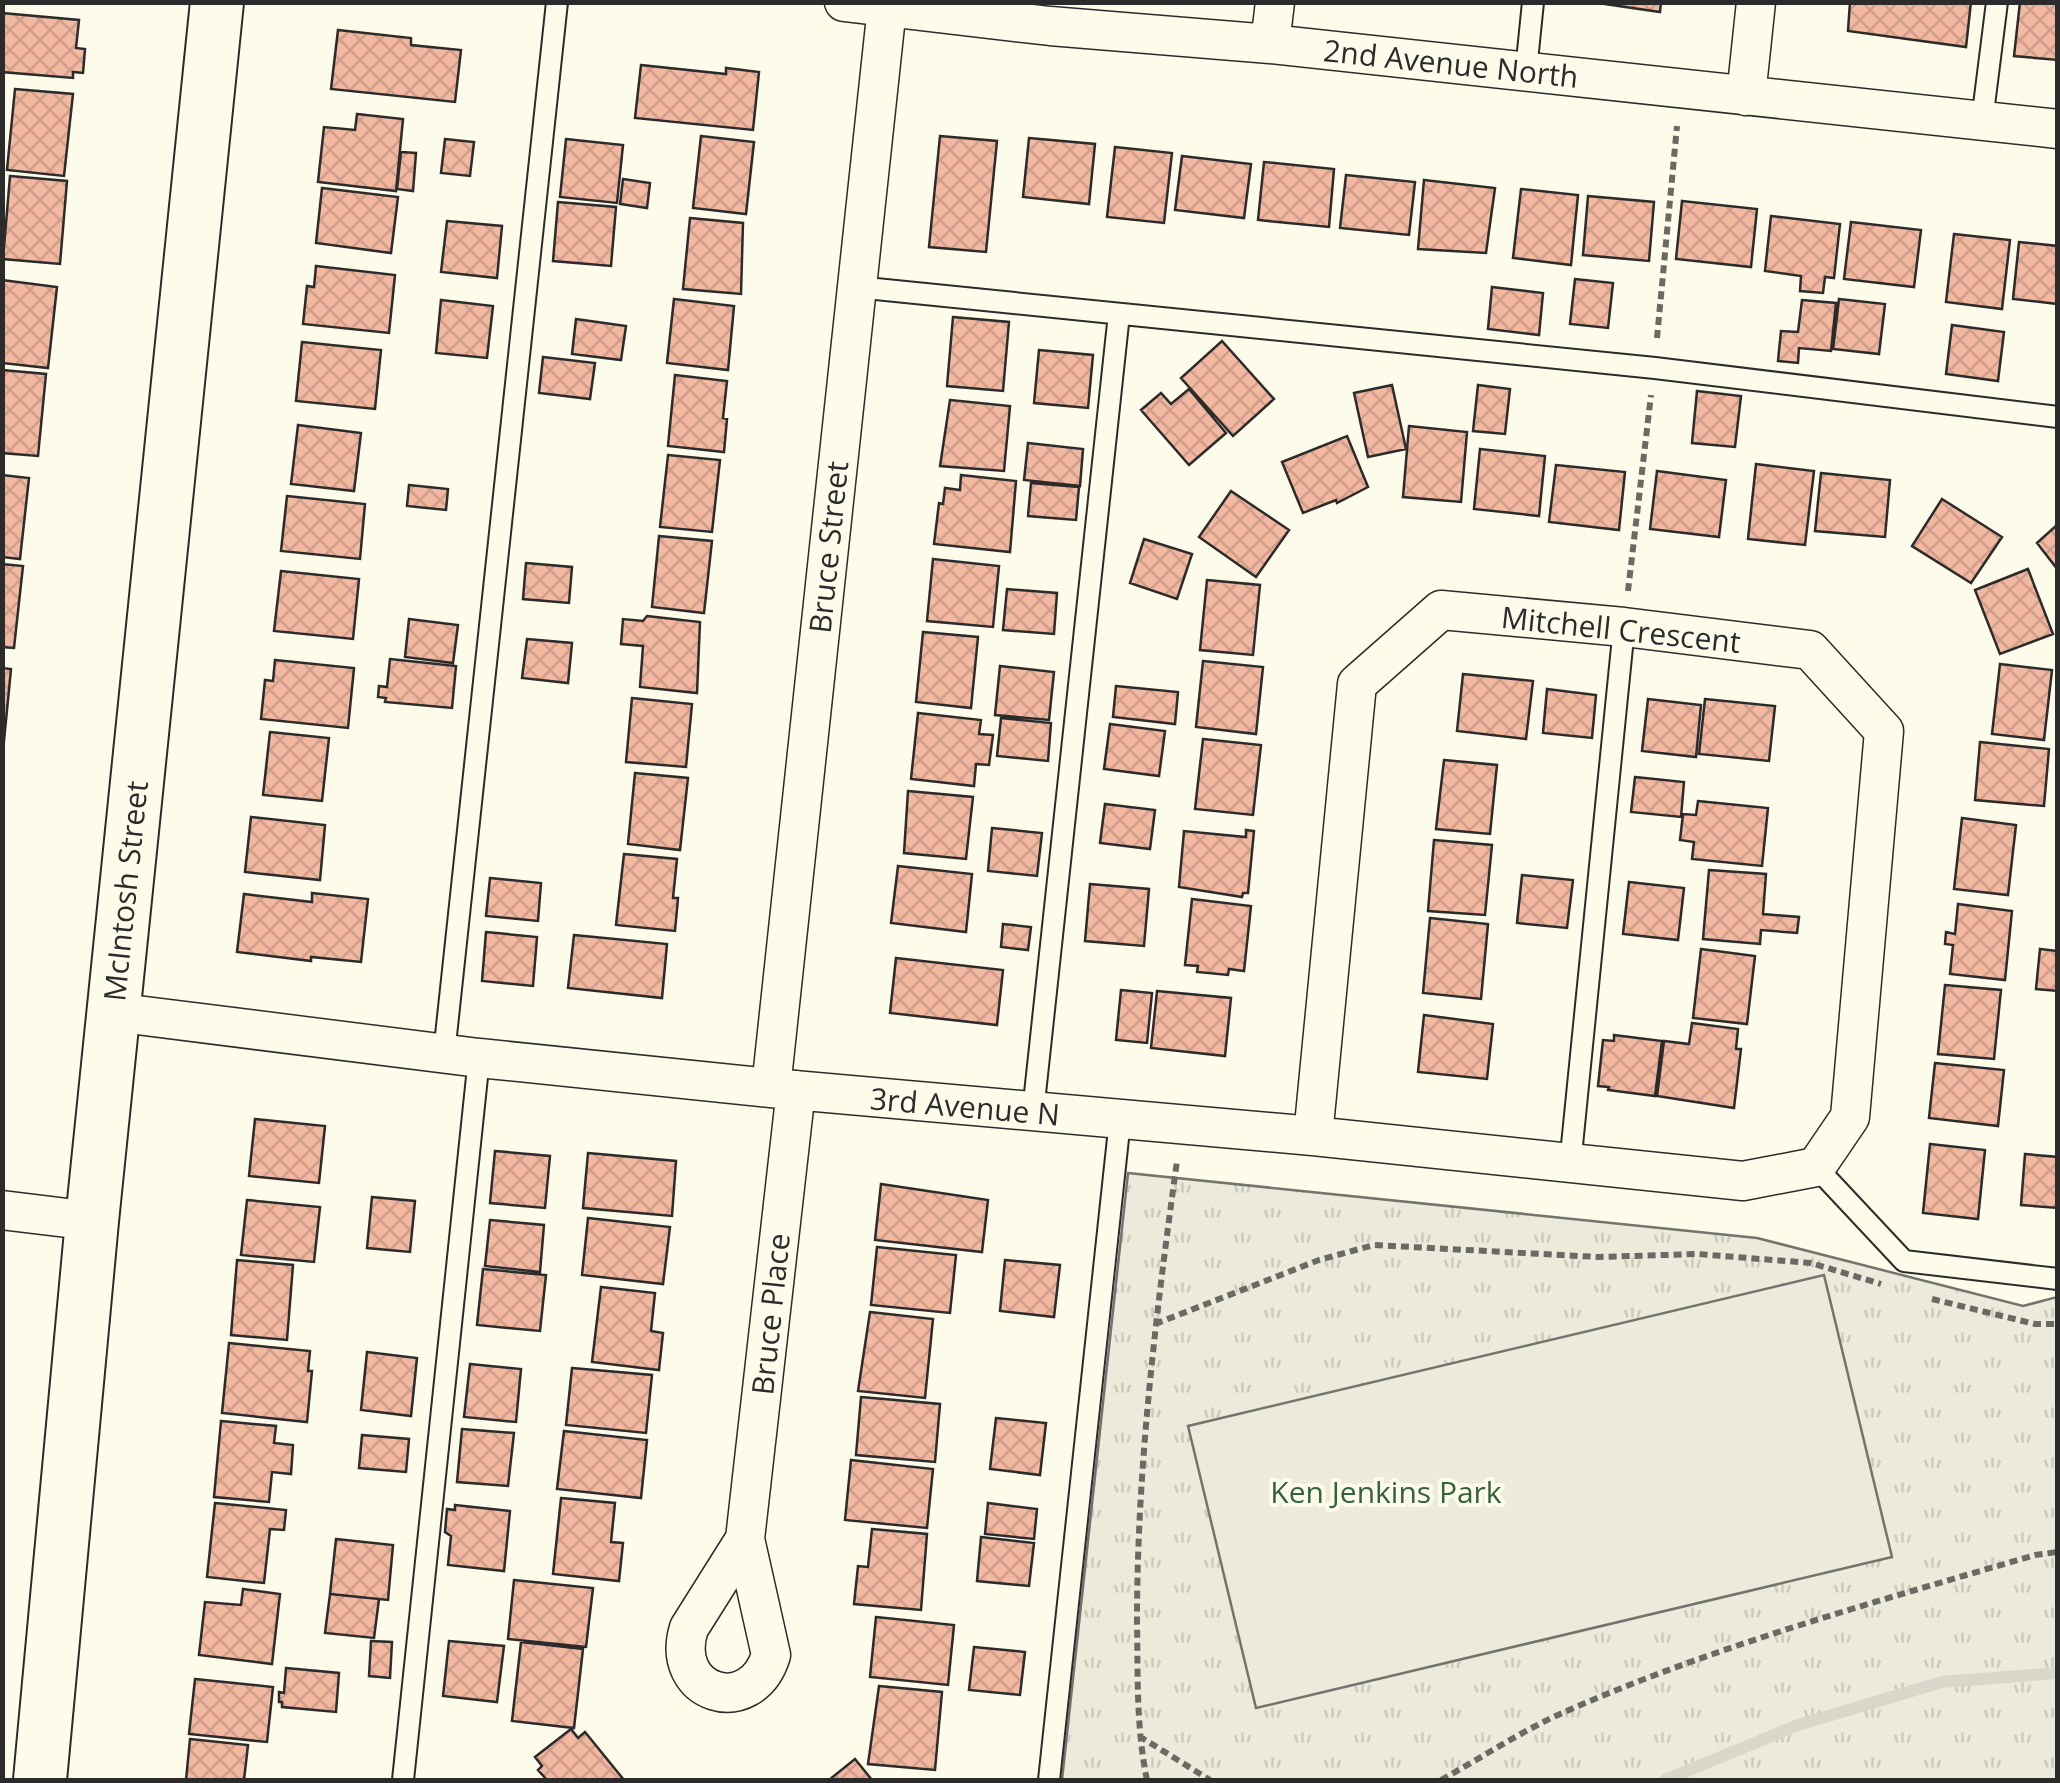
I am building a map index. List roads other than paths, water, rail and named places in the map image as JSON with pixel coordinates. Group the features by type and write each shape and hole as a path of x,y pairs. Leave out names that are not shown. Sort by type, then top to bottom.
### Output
{"street":[{"name":"McIntosh Street","path":"40,1780 92,1221 217,2"},
{"name":"2nd Avenue North","path":"844,2 1051,14 1270,44 2058,129"},
{"path":"1270,44 1275,2"},
{"path":"1746,96 1756,2"},
{"name":"Bruce Street","path":"784,1089 856,287 887,7"},
{"name":"Mitchell Crescent","path":"1313,1136 1357,684 1442,610 1810,650 1884,730 1850,1117 1816,1167"},
{"name":"3rd Avenue N","path":"113,1012 462,1056 1744,1181 1816,1167"},
{"name":"Bruce Place","path":"745,1538 784,1089"},
{"path":"2,1210 92,1221"}],"lane":[{"path":"402,1780 462,1056 557,2"},
{"path":"1526,72 1533,2"},
{"path":"1982,122 1996,2"},
{"path":"856,287 1655,368 2058,417"},
{"path":"1033,1112 1119,314"},
{"path":"1570,1165 1624,627"},
{"path":"1049,1780 1120,1120"},
{"path":"1816,1167 1904,1260 2058,1279"}],"waterway":[{"path":"1665,1780 1798,1725 1942,1682 2058,1673"}],"park label":[{"name":"Ken Jenkins Park","path":"1386,1491"}]}
